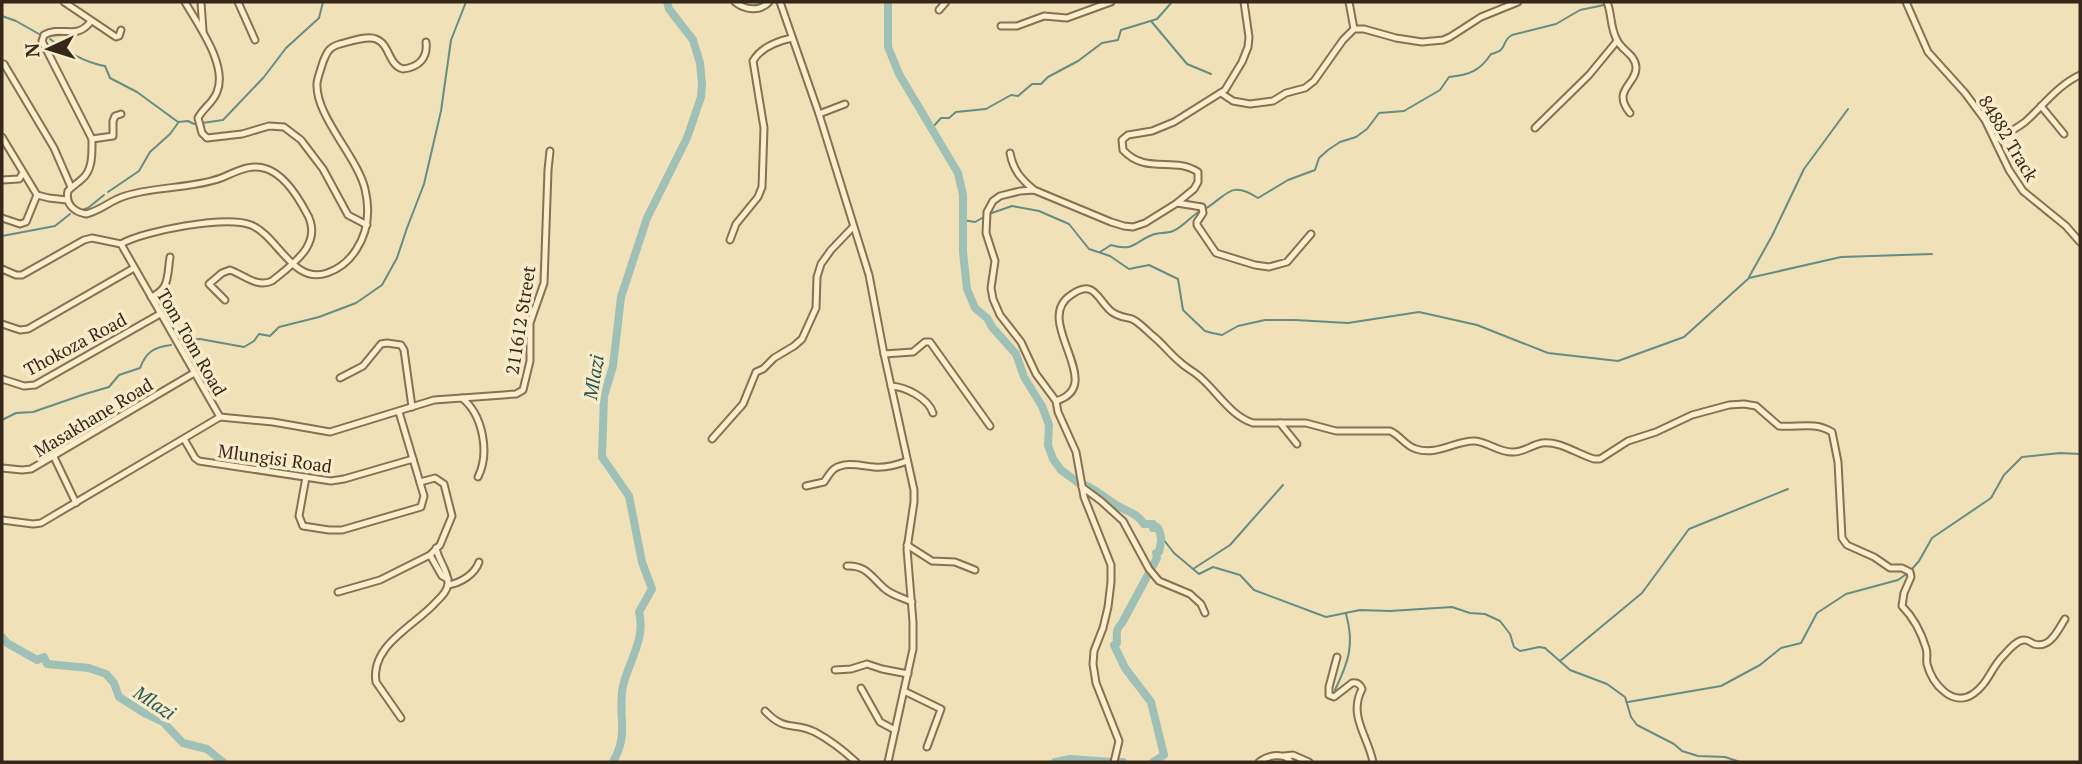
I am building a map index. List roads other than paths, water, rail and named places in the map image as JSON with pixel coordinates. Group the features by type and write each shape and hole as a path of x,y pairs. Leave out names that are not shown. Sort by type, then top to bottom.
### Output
{"street":[{"path":"64,2 117,37 121,30"},
{"path":"185,2 219,67 220,78 213,101 198,118 203,136 218,138 269,126 284,127 301,140 323,169 348,215 367,225"},
{"path":"201,2 203,34"},
{"path":"238,2 255,40"},
{"path":"735,2 748,9 761,8 769,2"},
{"path":"780,2 819,114 869,275 914,490 907,545 913,649 888,762"},
{"path":"939,10 946,2"},
{"path":"1001,26 1017,26 1044,16 1067,18 1111,2"},
{"path":"1010,153 1017,173 1034,190 1111,222 1128,227 1143,224 1177,203 1197,185 1198,172 1185,166 1150,165 1135,160 1123,150 1122,140 1128,135 1167,126 1225,90 1248,47 1244,2"},
{"path":"1245,12 1250,2"},
{"path":"1349,2 1354,29"},
{"path":"1220,93 1233,101 1250,104 1273,102 1286,93 1305,88 1314,81 1354,29 1422,42 1443,40 1481,17 1518,2"},
{"path":"1607,2 1617,41 1628,51 1635,64 1636,72 1623,97 1630,113"},
{"name":"84882 Track","path":"1906,2 1928,52 1975,106 2023,191 2066,226 2080,242"},
{"path":"66,200 71,187 89,170 92,139 42,41 44,34 50,31 75,32 82,30 91,21"},
{"path":"730,240 738,221 756,200 762,187 764,128 754,61 757,54 763,50 792,38"},
{"path":"2,269 22,275 88,239 121,244 155,231 232,221 258,229 273,241 298,269 315,275 324,275 335,270 355,252 365,233 366,192 363,181 324,111 318,94 318,75 330,48 360,39 378,39 394,65 403,69 422,62 426,42"},
{"path":"1535,128 1589,75 1617,41"},
{"path":"4,64 54,148 71,187"},
{"path":"1996,139 2023,123 2071,79 2080,75"},
{"path":"819,114 845,104"},
{"path":"2041,106 2064,134"},
{"path":"92,139 113,136 113,119 121,114"},
{"path":"2,137 37,195 66,200 76,211 86,214 129,195 207,181 246,168 260,167 277,174 306,211 312,226 310,244 293,264 267,284 258,284 230,270 222,273 209,284 225,300"},
{"name":"211612 Street","path":"462,398 516,394 523,390 530,361 530,323 544,283 550,151"},
{"path":"2,180 19,179 23,173"},
{"path":"1034,190 1000,196 989,208 986,231 995,261 992,293 1000,315 1017,337 1036,374 1056,401 1058,412 1076,452 1082,488 1111,565 1108,607 1094,651 1093,664 1096,683 1119,741 1114,762"},
{"path":"2,218 20,224 26,222 37,195"},
{"path":"1177,203 1202,207 1203,213 1197,225 1216,253 1255,265 1269,267 1287,262 1311,234"},
{"path":"712,439 743,404 756,372 802,339 818,302 817,283 821,264 853,227"},
{"name":"Tom Tom Road","path":"2,520 37,524 220,417 121,244"},
{"path":"151,297 164,288 170,257"},
{"path":"2,324 16,329 28,329 134,268"},
{"path":"1056,401 1069,393 1074,385 1075,374 1073,360 1059,325 1060,309 1068,296 1079,289 1088,289 1093,290 1111,311 1132,319 1152,335 1245,420 1264,424 1311,424 1336,431 1390,431 1419,450 1447,449 1475,441 1515,453 1540,443 1553,443 1600,459 1628,441 1656,432 1699,412 1729,405 1756,406 1779,426 1814,425 1833,434 1838,462 1842,538 1847,545 1891,568 1902,568 1910,572 1911,577 1903,593 1902,606 1919,630 1932,675 1940,688 1949,695 1963,698 1976,692 1991,676 1999,660 2018,642 2024,640 2036,645 2046,643 2065,619"},
{"name":"Thokoza Road","path":"2,379 24,386 35,385 159,314"},
{"path":"884,354 913,352 925,342 929,342 990,426"},
{"path":"340,378 363,366 381,344 401,345 412,407"},
{"name":"Masakhane Road","path":"2,468 26,470 54,457 194,373"},
{"path":"891,386 922,398 933,413"},
{"path":"220,417 273,422 330,432 434,400 462,398 475,411 480,427 484,460 478,477"},
{"path":"306,477 300,520 303,526 342,530 421,507 424,496 399,412"},
{"path":"1280,423 1297,444"},
{"name":"Mlungisi Road","path":"184,439 195,458 200,461 338,481 413,459"},
{"path":"54,457 76,503"},
{"path":"806,486 824,482 833,470 843,465 883,466 907,461"},
{"path":"338,592 380,580 430,555 440,544 449,526 452,508 441,481 435,478 420,482"},
{"path":"1082,488 1118,516 1159,581 1190,594 1201,604 1205,613"},
{"path":"907,545 932,561 955,562 975,570"},
{"path":"401,718 376,682 375,676 385,647 426,613 446,592 448,582 436,548"},
{"path":"430,555 448,582"},
{"path":"448,582 465,578 475,570 479,562"},
{"path":"847,566 861,567 885,589 912,602"},
{"path":"1337,657 1329,692 1335,697 1352,683 1361,686 1356,702 1357,719 1373,762"},
{"path":"835,670 852,669 857,665 867,664 908,674"},
{"path":"861,688 880,722 895,730"},
{"path":"904,691 941,709 927,747"},
{"path":"765,712 779,724 815,732 846,752 856,762"},
{"path":"1259,762 1269,756 1293,755 1309,762"},
{"path":"1284,756 1291,762"}],"waterway":[{"path":"202,123 223,120 264,77 286,48 319,18 323,2"},
{"path":"182,340 200,339 244,347 259,334 270,336 279,327 319,317 356,303 382,285 397,258 424,184 441,111 451,40 466,2"},
{"name":"Mlazi","path":"613,762 621,742 623,686 640,631 639,612 652,589 642,562 629,496 602,457 604,396 613,366 621,297 647,218 687,138 701,97 702,84 700,63 693,40 669,9 667,2"},
{"path":"888,2 888,47 899,74 958,173 963,195 963,252 967,289 975,308 987,318 1016,354 1024,377 1042,406 1049,425 1048,445 1053,459 1061,470 1080,484"},
{"path":"932,128 941,118 949,118 956,112 986,109 1011,95 1018,96 1032,84 1041,84 1102,43 1118,40 1121,30 1157,19 1172,2"},
{"path":"1205,209 1230,191 1241,190 1258,198 1288,180 1315,170 1319,158 1340,142 1356,137 1367,129 1379,113 1404,111 1440,90 1449,77 1473,71 1491,54 1500,50 1512,35 1556,24 1580,10 1604,5"},
{"path":"2,16 39,34"},
{"path":"1151,21 1187,64 1211,74"},
{"path":"50,39 76,56 105,66 110,78 137,92 178,122 188,121 194,124"},
{"path":"1749,277 1804,169 1848,109"},
{"path":"108,192 139,171 150,152 178,123"},
{"path":"82,210 104,195"},
{"path":"989,214 1012,206 1039,211 1069,224 1089,249 1110,256 1129,269 1149,265 1178,279 1183,310 1205,331 1212,333 1222,335 1238,326 1265,320 1348,323 1419,312 1477,325 1548,353 1618,361 1684,337 1749,278 1841,257 1932,254"},
{"path":"1100,252 1111,245 1129,247 1152,235 1173,231 1200,211"},
{"path":"2,236 55,226 70,214"},
{"path":"963,220 975,222 984,217"},
{"path":"2,420 16,413 33,412 109,387 119,375 140,368 151,351 171,345"},
{"path":"1912,569 1932,538 1991,498 2004,475 2022,457 2080,454"},
{"path":"1082,484 1135,515 1144,524 1153,524 1153,528 1157,527 1160,533 1157,558 1118,628 1117,643 1114,645 1125,668 1151,702 1164,755 1153,762"},
{"path":"1193,569 1230,545 1283,485"},
{"path":"1560,661 1642,593 1689,529 1788,489"},
{"path":"1160,535 1174,553 1199,574 1213,567 1240,575 1254,590 1326,617 1360,610 1452,607 1470,613 1485,614 1500,621 1510,634 1514,647 1520,651 1545,648 1570,670 1607,684 1625,697 1631,717 1637,725 1682,751 1698,756 1725,757 1740,762"},
{"path":"1628,702 1721,686 1760,665 1781,648 1801,643 1817,613 1846,594 1898,580 1908,573"},
{"path":"1335,690 1349,653 1350,635 1346,614"},
{"name":"Mlazi","path":"2,637 7,643 37,660 44,657 47,664 89,668 106,674 114,683 119,697 163,722 183,743 207,749 223,762"},
{"path":"1055,762 1070,759 1113,762"}]}
